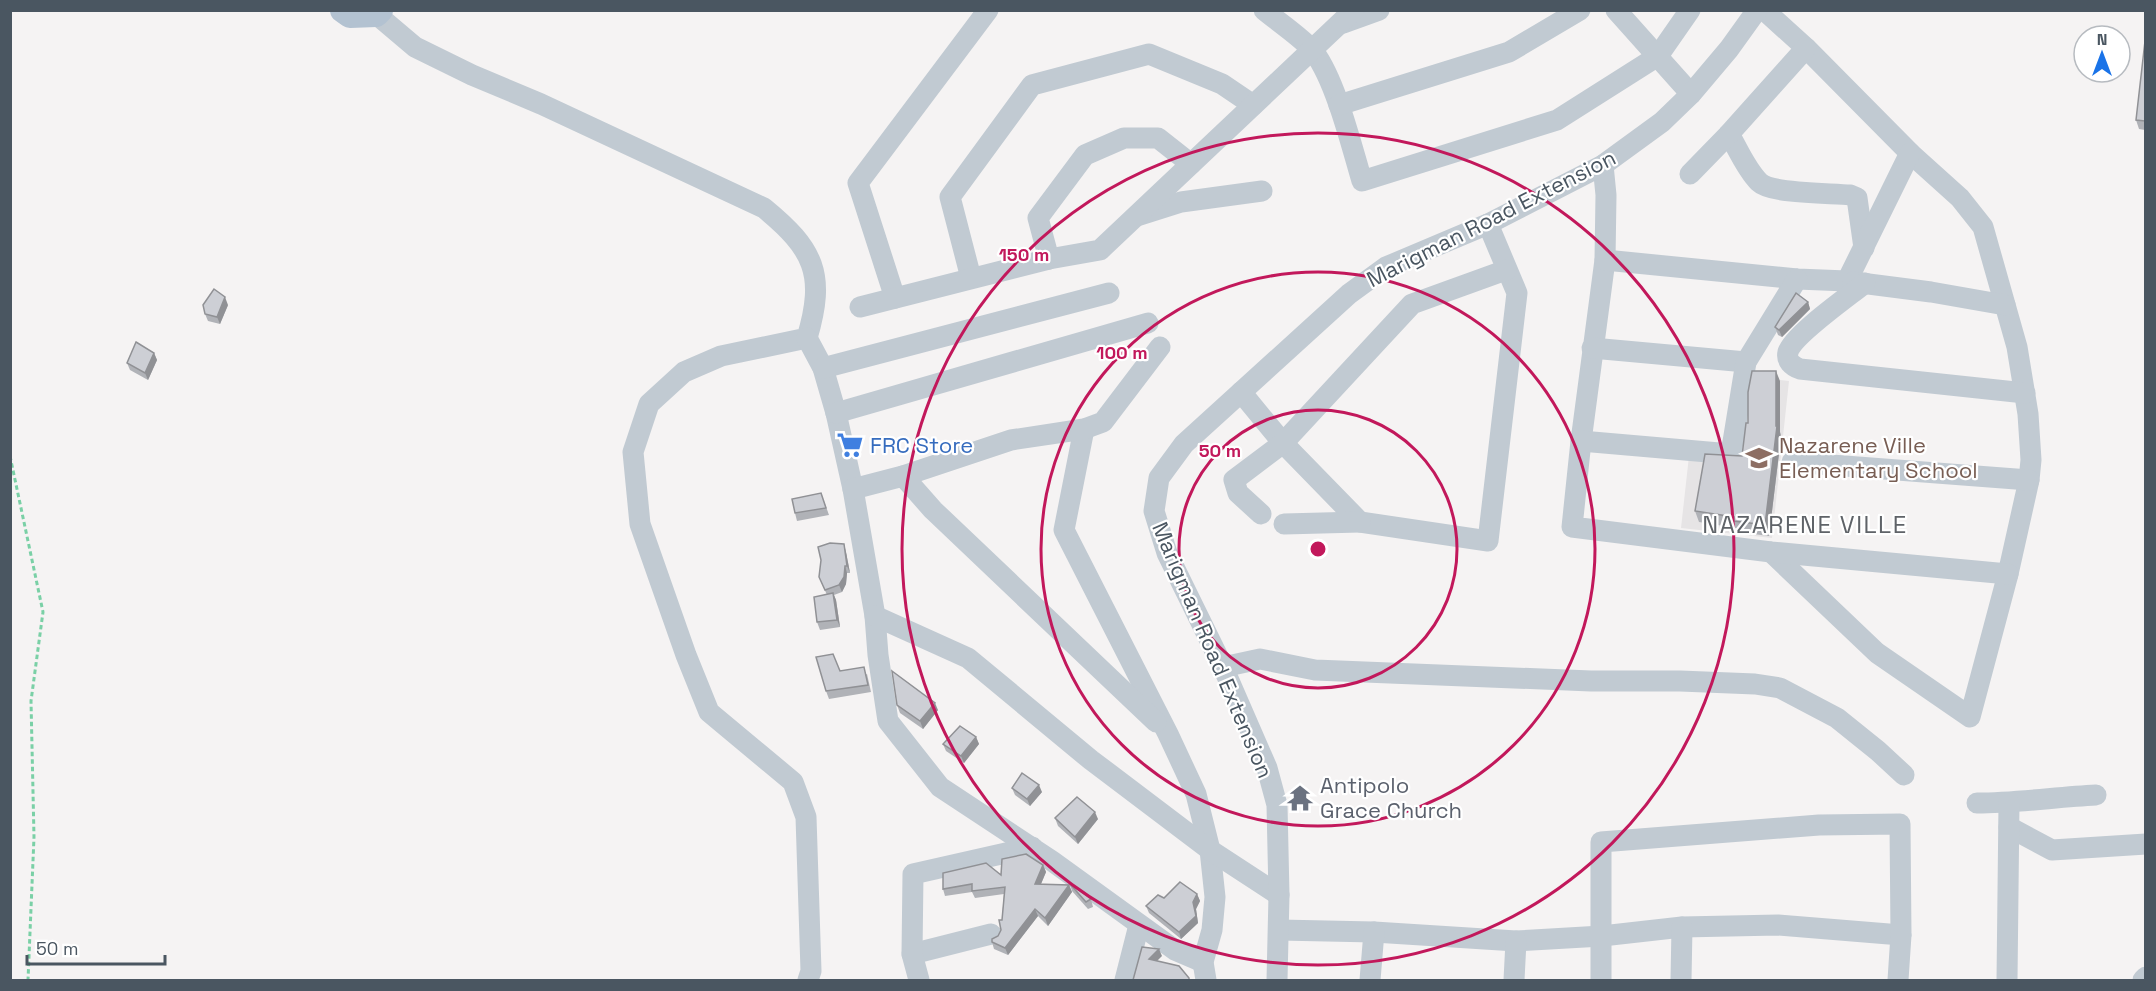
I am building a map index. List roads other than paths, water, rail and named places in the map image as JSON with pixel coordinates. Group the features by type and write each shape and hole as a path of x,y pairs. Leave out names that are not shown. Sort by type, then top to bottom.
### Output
{"main road":[{"path":"343,10 350,15 378,12"}],"street":[{"path":"895,298 858,183 988,10"},
{"path":"1264,10 1313,50 1339,105 1362,181 1557,120 1658,56 1690,10"},
{"path":"860,307 1049,259 1100,250 1346,17 1379,10"},
{"path":"1339,105 1509,52 1580,10"},
{"path":"1616,10 1691,94"},
{"name":"Marigman Road Extension","path":"1277,981 1279,895 1274,796 1267,768 1223,667 1167,552 1154,511 1159,478 1184,444 1349,294 1386,267 1488,224 1604,165 1662,122 1691,94 1729,49 1757,10"},
{"path":"1764,10 1806,48 1910,153 1960,198 1983,227 2017,347 2028,414 2031,460 2029,480 2007,574 1970,717 1877,652 1771,552"},
{"path":"378,12 415,47 424,52 764,208 786,226 807,254 816,279 815,311 807,338 823,368 853,489 876,616 878,655 888,721 940,787 1032,847 1204,971 1212,930 1215,897 1210,850 1196,794 1064,530 1084,429"},
{"path":"1690,174 1806,48"},
{"path":"971,279 950,198 1032,85 1149,54 1222,84 1253,105"},
{"path":"1729,134 1754,177 1763,185 1775,189 1850,195 1857,198 1864,248"},
{"path":"1049,259 1038,218 1085,155 1124,138 1158,138 1191,164"},
{"path":"1910,153 1864,248 1856,282 1791,346 1788,360 1800,369 2025,393"},
{"path":"1604,165 1605,260 1592,348 1572,527 1771,552 2007,574"},
{"path":"1136,216 1181,202 1263,191"},
{"path":"1284,524 1360,522 1488,541 1516,293 1488,224"},
{"path":"1605,260 1797,279 1856,282 2005,305"},
{"path":"1261,514 1238,493 1234,480 1283,443 1412,304 1506,270"},
{"path":"1581,441 1731,454 1746,362 1797,279"},
{"path":"823,368 1109,293"},
{"path":"836,413 1148,323"},
{"path":"807,338 721,356 684,372 649,404 633,452 640,524 686,655 709,712 793,782 806,817 811,971 808,981"},
{"path":"853,489 903,476 1011,440 1084,429 1103,422 1160,347"},
{"path":"1592,348 1746,362"},
{"path":"1241,392 1283,443 1360,522"},
{"path":"1792,462 2029,480"},
{"path":"903,476 933,510 1168,734"},
{"path":"876,616 968,658 1091,760 1210,850 1279,895"},
{"path":"1223,667 1260,659 1315,670 1591,681 1755,684 1780,688 1837,718 1904,775"},
{"path":"1977,804 2096,795"},
{"path":"2007,981 2009,803"},
{"path":"1601,981 1601,842 1819,825 1900,824 1901,935 1898,981"},
{"path":"2009,826 2052,849 2145,844"},
{"path":"919,981 912,954 913,874 1032,847"},
{"path":"1125,981 1139,925"},
{"path":"1279,930 1374,932 1516,941 1602,936 1682,927 1778,925 1901,935"},
{"path":"1681,981 1682,927"},
{"path":"1370,981 1374,932"},
{"path":"912,954 991,934"},
{"path":"1514,981 1516,941"}],"place":[{"name":"FRC Store","path":"850,445"},
{"name":"Nazarene Ville Elementary School","path":"1759,458"},
{"name":"Antipolo Grace Church","path":"1300,798"}],"district":[{"name":"NAZARENE VILLE","path":"1805,525"}]}
